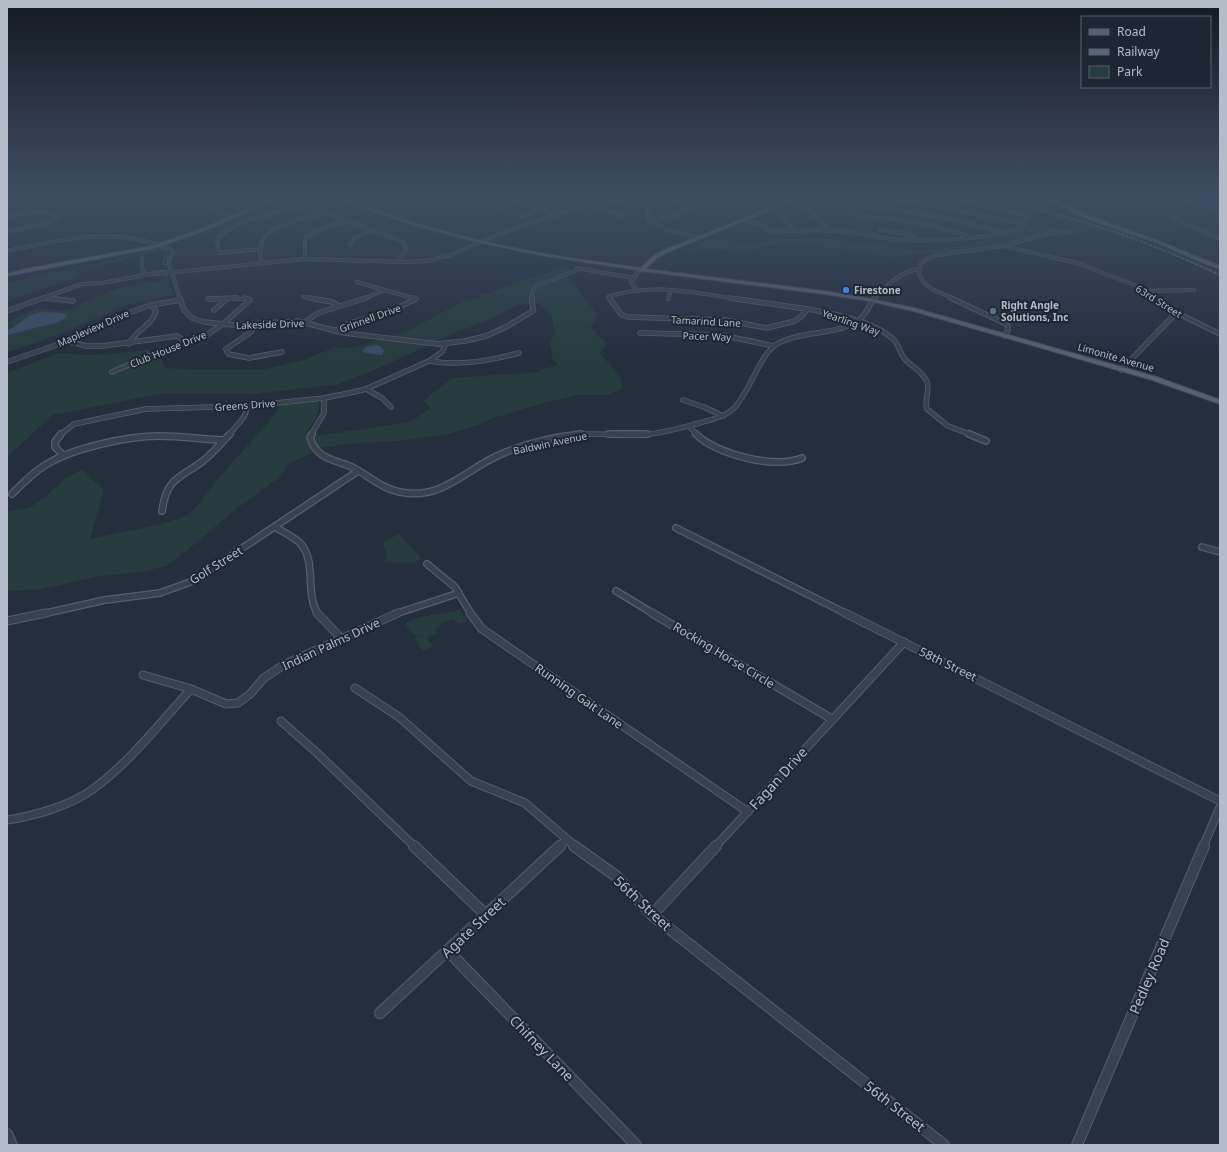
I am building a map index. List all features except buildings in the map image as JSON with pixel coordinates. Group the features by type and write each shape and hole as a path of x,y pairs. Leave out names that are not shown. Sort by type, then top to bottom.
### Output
{"main road":[{"path":"106,257 135,249"},
{"path":"7,275 143,249"},
{"name":"Limonite Avenue","path":"493,249 556,261 872,302"},
{"name":"Limonite Avenue","path":"514,249 540,254 744,282 872,302 1004,336 1171,384 1220,402"},
{"path":"638,272 649,267 674,249"},
{"path":"1177,249 1220,268"},
{"path":"1183,249 1220,265"},
{"path":"689,279 736,284 744,282"}],"street":[{"name":"Lakeside Drive","path":"7,251 20,249"},
{"name":"Lakeside Drive","path":"169,249 172,250 173,253 169,261 185,311 192,317 204,322 256,325 305,322 334,331 421,342 446,343 467,341 519,321 533,311 534,303 532,294 534,288 542,283 570,274 580,268"},
{"path":"220,249 219,253 261,249 261,263"},
{"path":"305,249 305,259"},
{"path":"397,262 406,249"},
{"path":"7,311 82,284 102,283 156,273 305,259 414,262 436,259 465,249"},
{"path":"985,249 930,257 922,262 919,269 919,274 924,283 932,289 1004,322 1008,326 1008,330 1004,336"},
{"name":"63rd Street","path":"1015,249 1077,263 1148,291 1159,302 1176,313 1220,334"},
{"path":"142,258 142,269 145,275"},
{"path":"573,268 633,278"},
{"path":"774,346 786,340 856,322 864,315 872,302 884,288 912,269 919,269"},
{"path":"638,272 633,278 632,282 638,291"},
{"name":"Grinnell Drive","path":"334,331 347,324 383,314 416,299 357,282"},
{"path":"305,322 318,313 362,300 384,290"},
{"path":"668,299 671,290"},
{"name":"Yearling Way","path":"608,297 614,294 638,291 671,290 832,313 856,322 882,332 892,338 898,344 904,358 922,373 928,382 929,389 925,398 927,409 948,426 986,441"},
{"path":"1148,291 1194,290"},
{"path":"303,297 332,302 339,306"},
{"name":"Tamarind Lane","path":"608,297 622,315 628,317 725,320 767,328 795,321 802,316 807,309"},
{"path":"44,298 74,301"},
{"name":"Club House Drive","path":"112,372 160,351 205,336 224,324 250,300 244,298 227,299"},
{"path":"208,299 227,299"},
{"path":"214,310 227,299"},
{"name":"Mapleview Drive","path":"7,362 68,341 123,315 151,305 181,300"},
{"path":"129,344 134,334 155,317 156,311 151,305"},
{"path":"1121,370 1176,313"},
{"path":"256,325 250,333 229,344 226,348 228,354 234,357 250,358 282,352"},
{"name":"Pacer Way","path":"640,333 720,335 774,346"},
{"path":"68,341 86,346 129,344 173,336 179,337 186,342"},
{"name":"Greens Drive","path":"63,455 56,451 54,443 64,431 74,424 146,408 248,406 324,398 366,389 429,360 442,352 446,343"},
{"name":"Baldwin Avenue","path":"324,398 324,413 310,437 312,447 323,456 358,471 389,490 406,494 422,494 436,492 452,485 489,460 504,452 576,435 641,435 689,426 723,416 732,411 738,403 767,354 774,346"},
{"path":"429,360 446,364 464,365 519,353"},
{"path":"366,389 382,398 391,407"},
{"path":"683,400 704,407 723,416"},
{"path":"162,511 167,488 176,478 203,460 223,440 244,417 248,406"},
{"path":"689,426 704,441 716,447 768,462 789,462 802,458"},
{"path":"12,494 26,478 42,466 63,455 85,448 140,437 163,436 223,440"},
{"name":"Golf Street","path":"7,621 105,600 160,593 193,581 275,527 276,524 358,471"},
{"path":"275,527 303,546 308,556 312,601 316,611 324,622 341,638"},
{"name":"58th Street","path":"676,528 1220,801"},
{"path":"1202,547 1220,552"},
{"name":"Running Gait Lane","path":"427,564 448,580 459,593 475,621 482,629 748,812"},
{"name":"Rocking Horse Circle","path":"616,591 832,719"},
{"name":"Indian Palms Drive","path":"143,675 191,689 226,704 238,703 250,694 264,678 285,664 394,614 459,593"},
{"name":"Fagan Drive","path":"652,915 904,642"},
{"name":"56th Street","path":"355,688 398,717 471,781 525,803 566,840 616,876 652,915 944,1145"},
{"path":"7,820 26,818 56,808 92,790 121,765 191,689"},
{"path":"281,721 316,752 486,915"},
{"name":"Pedley Road","path":"1077,1145 1220,807"},
{"name":"Agate Street","path":"380,1013 566,840"},
{"name":"Chifney Lane","path":"448,951 636,1145"},
{"path":"7,1134 12,1145"}],"green space":[{"path":"155,249 167,249 168,255 165,260 173,295 123,306 57,336 7,352 7,323 19,316 38,309 68,311 86,301 119,288 163,280 160,275 163,269 162,264 165,253 164,251 136,256 116,263 76,270 79,276 7,302 7,284 36,276 80,268"},
{"path":"688,249 762,249 745,251 707,249 691,253 683,251"},
{"path":"840,249 900,249 924,250 964,249 921,255 890,257"},
{"path":"564,267 574,270 567,274 566,277 573,283 597,314 591,328 607,344 600,353 621,378 623,389 606,395 579,395 543,403 490,419 479,425 448,434 398,441 344,444 321,448 291,463 277,479 232,512 195,544 166,566 146,571 95,577 41,589 7,591 7,512 31,507 66,478 82,470 104,490 90,539 162,524 189,515 282,405 316,401 319,402 318,413 305,437 317,436 410,422 431,408 423,401 452,378 540,372 539,370 558,365 551,358 552,353 549,342 555,333 552,316 540,303 518,305 491,319 452,334 384,366 339,384 253,394 158,394 53,415 7,457 7,373 60,353 99,355 158,349 165,368 262,370 303,360 335,347 352,348 406,332 462,302"},
{"path":"399,534 421,558 414,563 384,562 386,552 382,543"},
{"path":"460,610 467,621 458,624 454,619 440,623 439,624 442,623 437,631 438,633 427,638 433,646 423,651 414,640 416,637 422,636 416,636 406,625 407,622 421,617"}],"water":[{"path":"46,312 63,313 67,317 59,322 7,335 7,331 28,317"},
{"path":"375,345 380,346 384,351 382,355 362,351 366,347"}],"railway":[{"path":"1159,249 1220,275"}],"place":[{"name":"Firestone","path":"846,290"},
{"name":"Right Angle Solutions, Inc","path":"993,311"}]}
